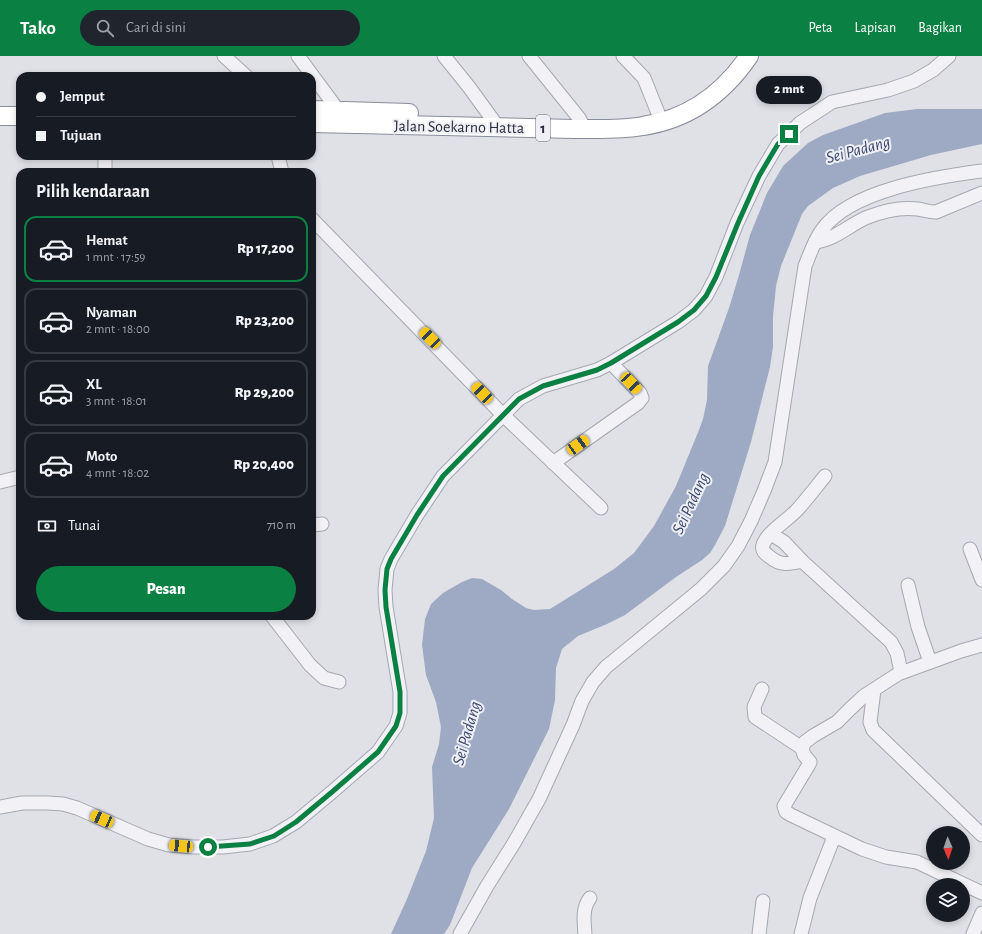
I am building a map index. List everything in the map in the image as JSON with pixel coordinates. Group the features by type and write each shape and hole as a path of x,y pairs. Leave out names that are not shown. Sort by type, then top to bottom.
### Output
{"highway":[{"name":"Jalan Soekarno Hatta","path":"582,124 615,118 639,116 658,112 682,103 714,82 736,56"},
{"name":"Jalan Soekarno Hatta","path":"316,123 494,122 642,127 661,123 691,112 719,91 749,56"},
{"path":"0,105 16,106"},
{"name":"Jalan Soekarno Hatta","path":"316,110 338,110 494,122"},
{"path":"0,116 16,116"}],"street":[{"path":"224,56 242,72"},
{"path":"298,56 310,72"},
{"path":"444,56 494,122"},
{"path":"529,56 582,124"},
{"path":"623,56 644,78 658,112"},
{"path":"0,807 22,803 63,804 77,808 148,839 169,845 192,847 223,847 250,844 274,836 296,822 378,752 396,726 400,713 400,692 386,607 385,590 387,569 391,559 417,515 443,476 519,399 543,386 597,370 611,363 678,322 694,310 706,296 716,277 759,176 778,144 800,123 832,102 888,90 914,81 933,70 949,56"},
{"path":"316,80 338,110"},
{"path":"460,934 539,799 582,701 593,682 606,666 701,589 724,566 738,546 751,521 775,462 805,266 815,242 822,230 834,216 850,205 875,194 929,180 982,171"},
{"path":"815,242 825,241 868,217 899,209 919,209 928,212 936,212 982,193"},
{"path":"316,223 503,415 601,508"},
{"path":"553,463 642,398 640,393 611,363"},
{"path":"802,561 786,564 775,562 763,551 763,543 777,526 788,519 798,509 825,476"},
{"path":"0,482 16,477"},
{"path":"770,534 784,542 802,561 891,642 897,653 901,672"},
{"path":"970,549 982,580"},
{"path":"908,585 918,627 930,662"},
{"path":"275,620 310,665 324,678 339,682"},
{"path":"802,748 805,742 812,736 837,722 864,696 901,672 982,644"},
{"path":"762,689 754,707 755,717 802,748 804,755 810,762 784,806 784,809 791,815 834,837 875,854 917,862 982,893"},
{"path":"874,690 870,722 873,730 982,835"},
{"path":"801,934 810,898 834,837"},
{"path":"585,934 584,914 590,898"},
{"path":"759,934 763,901"},
{"path":"973,934 982,913"}],"water":[{"name":"Sei Padang","path":"917,109 982,109 982,144 931,155 860,176 833,188 808,206 802,214 781,266 776,286 773,317 773,347 770,367 751,442 725,526 715,545 710,553 702,560 676,577 625,615 578,636 562,649 556,668 555,700 549,729 509,809 472,868 450,925 444,934 391,934 426,851 434,818 432,767 439,744 441,727 436,702 426,675 422,645 425,619 431,604 443,593 472,578 482,579 501,590 526,608 534,610 550,609 614,569 634,553 654,526 676,486 699,430 707,400 708,366 729,308 750,235 767,193 783,166 808,143 823,135 885,113"}],"route":[{"path":"208,847 250,844 274,836 296,822 378,752 396,726 400,713 400,692 386,607 385,590 387,569 391,559 417,515 443,476 519,399 543,386 597,370 611,363 678,322 694,310 706,296 716,277 759,176 778,144 789,134"}]}
